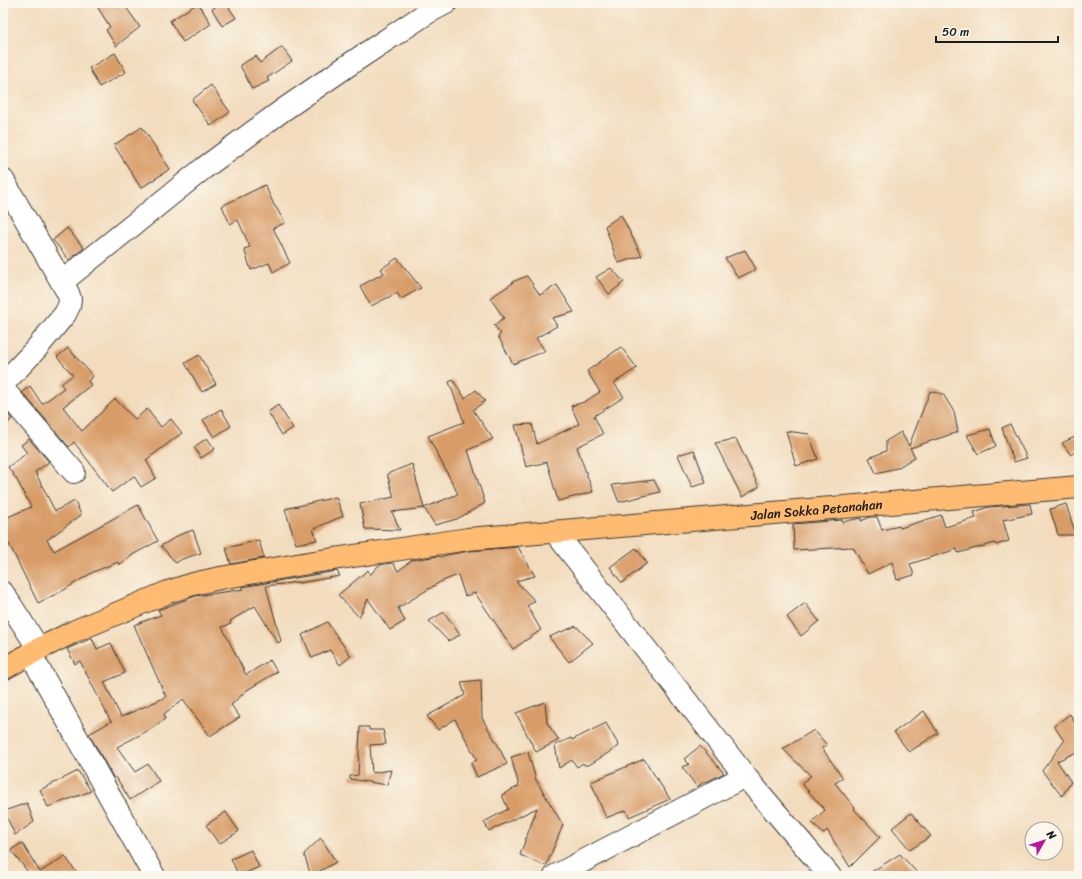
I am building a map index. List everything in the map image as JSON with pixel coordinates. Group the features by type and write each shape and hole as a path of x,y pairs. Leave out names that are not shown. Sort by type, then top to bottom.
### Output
{"main road":[{"name":"Jalan Sokka Petanahan","path":"3,669 75,631 168,592 193,584 320,561 468,539 1079,487"}],"street":[{"path":"62,282 204,168 283,110 427,13 446,3"},
{"path":"3,180 62,282 70,299 70,306 65,314 36,349 3,384"},
{"path":"3,389 74,472"},
{"path":"555,532 745,776 830,876"},
{"path":"3,593 154,876"},
{"path":"555,876 745,776"}],"building":[{"path":"95,3 123,3 140,27 116,46 106,30 110,27"},
{"path":"198,3 211,24 183,42 170,21"},
{"path":"222,3 226,3 236,18 222,26 212,9"},
{"path":"282,47 292,61 267,78 269,81 252,89 240,65 256,56 260,63"},
{"path":"115,53 126,72 99,87 89,68"},
{"path":"211,85 230,112 211,126 192,100"},
{"path":"142,127 170,169 141,188 114,145"},
{"path":"265,185 275,207 285,223 273,228 290,263 273,272 269,263 251,270 244,249 250,247 238,220 230,224 222,206"},
{"path":"621,215 642,256 618,263 605,226"},
{"path":"67,228 84,248 69,260 53,240"},
{"path":"745,250 756,269 738,278 725,258"},
{"path":"397,258 421,288 401,299 397,293 371,306 360,286 384,273 381,269"},
{"path":"611,268 624,282 609,294 596,277"},
{"path":"527,276 540,295 557,285 574,312 552,318 557,326 536,338 545,351 513,364 498,336 501,334 494,325 504,318 490,298 513,283 512,282"},
{"path":"621,347 637,368 614,383 624,397 594,416 603,434 577,447 593,492 558,501 547,462 526,467 515,425 532,424 537,444 579,424 571,406 584,402 600,392 587,371"},
{"path":"68,348 93,376 88,381 91,385 63,407 82,431 115,399 135,419 147,409 161,427 171,419 182,433 146,460 156,478 141,487 134,476 112,492 74,442 69,447 22,392 30,386 42,404 64,388 61,384 73,375 57,357"},
{"path":"199,355 216,384 202,392 185,363"},
{"path":"453,380 465,398 476,390 485,401 473,410 493,439 468,450 485,503 457,519 435,525 424,508 458,494 428,436 464,422 449,382"},
{"path":"930,391 943,394 954,412 958,432 910,448 915,457 897,468 876,473 869,458 886,451 886,441 901,432 909,446"},
{"path":"278,405 293,428 282,435 268,412"},
{"path":"3,408 12,419 3,427"},
{"path":"221,409 231,426 214,437 203,420"},
{"path":"1010,424 1027,458 1014,462 1002,428"},
{"path":"990,429 996,446 978,454 967,435"},
{"path":"786,431 809,434 818,459 796,466"},
{"path":"1079,435 1079,448 1071,455 1062,443"},
{"path":"207,438 215,449 201,458 194,447"},
{"path":"29,439 49,462 35,472 55,511 75,501 81,515 47,540 54,551 138,505 158,541 134,554 119,565 118,562 93,572 64,590 38,603 9,544 3,548 3,519 31,507 17,480 8,467 27,453 21,445"},
{"path":"736,439 759,487 742,497 715,443"},
{"path":"694,450 706,483 692,487 678,455"},
{"path":"412,464 424,508 392,512 400,530 365,529 360,504 394,497 387,474"},
{"path":"654,480 660,492 619,502 612,485"},
{"path":"336,497 343,516 313,529 317,540 296,544 285,509"},
{"path":"1030,504 1032,514 1003,520 1009,541 996,545 995,543 958,553 957,549 910,564 914,575 897,580 892,562 868,574 853,547 794,550 793,524 842,520 842,522 861,518 861,521 870,517 877,517 882,530 899,526 900,528 941,515 945,527 976,518 974,512 989,507"},
{"path":"1066,504 1076,535 1058,535 1050,509"},
{"path":"193,530 201,553 182,559 176,563 161,546 179,535"},
{"path":"259,540 264,558 231,564 226,548"},
{"path":"518,547 535,576 516,581 535,601 527,606 541,630 513,649 475,593 465,596 458,575 440,582 398,608 405,621 390,630 368,599 359,617 338,595 368,570 370,575 379,565 393,563 398,571 412,560 440,557 469,551"},
{"path":"636,548 647,563 622,583 610,567"},
{"path":"337,571 340,576 299,583 266,586 281,641 278,643 255,606 230,621 231,624 222,627 246,675 270,660 277,672 247,690 231,705 240,717 210,736 183,699 164,714 165,719 149,730 117,747 135,772 148,764 159,781 130,800 116,777 114,779 89,734 111,722 80,661 75,664 67,649 92,638 97,649 111,643 125,673 104,682 121,717 166,697 134,625 161,615 158,610 196,596 244,589 242,587"},
{"path":"805,603 819,621 801,636 787,617"},
{"path":"444,612 460,635 448,641 429,621"},
{"path":"327,622 351,656 340,665 330,650 312,658 302,635"},
{"path":"576,626 593,643 569,662 549,637"},
{"path":"481,680 482,718 507,764 477,777 471,763 477,760 455,719 438,730 427,716 465,695 461,682"},
{"path":"545,702 547,723 559,740 536,752 516,713"},
{"path":"924,711 938,733 909,752 894,732"},
{"path":"1070,714 1079,730 1079,751 1057,761 1071,782 1062,796 1042,771 1064,741 1054,726"},
{"path":"606,723 619,746 589,765 584,765 583,763 577,767 572,760 559,768 555,745 571,738 572,740"},
{"path":"360,727 369,727 369,730 383,730 386,744 370,745 372,773 391,770 387,785 350,779 350,776 358,775"},
{"path":"814,730 827,745 822,748 843,778 835,783 855,808 854,809 880,837 850,867 827,830 823,834 812,822 825,810 801,783 811,776 783,749"},
{"path":"700,746 724,773 706,782 705,781 697,787 682,767 689,764 684,759"},
{"path":"528,752 536,780 563,825 546,866 520,855 537,808 489,831 484,822 508,809 502,795 519,786 511,757"},
{"path":"644,759 670,799 629,817 626,810 606,818 591,782"},
{"path":"78,771 91,791 48,807 40,790"},
{"path":"27,803 34,822 15,835 4,811"},
{"path":"226,812 239,831 219,844 206,825"},
{"path":"911,813 931,836 910,850 892,828"},
{"path":"321,838 336,862 311,876 304,854"},
{"path":"22,843 40,872 65,856 79,876 31,876 11,850"},
{"path":"251,850 259,867 239,876 231,859"},
{"path":"900,854 920,876 865,876"}]}
